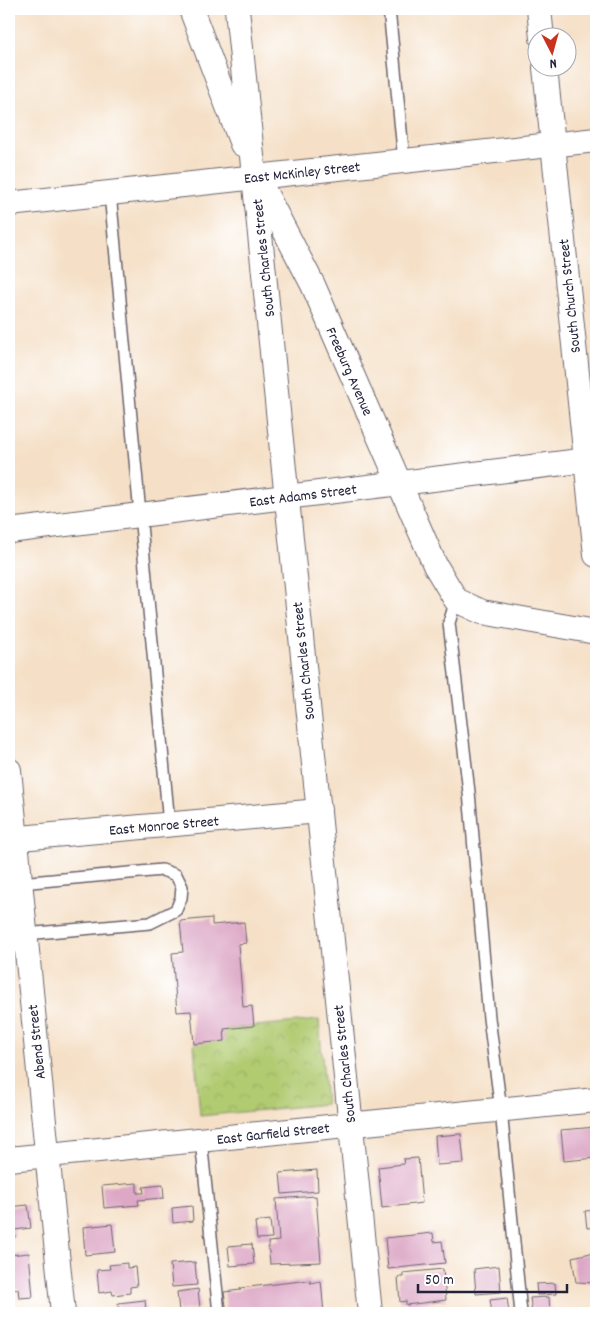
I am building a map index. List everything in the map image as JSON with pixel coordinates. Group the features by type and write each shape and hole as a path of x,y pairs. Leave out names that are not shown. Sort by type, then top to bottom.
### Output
{"street":[{"name":"Freeburg Avenue","path":"192,9 254,177 260,182 312,285 435,565 456,600"},
{"name":"South Charles Street","path":"237,9 370,1313"},
{"path":"539,9 541,28"},
{"name":"South Church Street","path":"546,78 591,460 596,554"},
{"name":"East McKinley Street","path":"9,204 596,140"},
{"name":"East Adams Street","path":"9,531 591,460"},
{"path":"456,600 482,612 596,632"},
{"name":"Abend Street","path":"9,770 12,839 20,883 63,1313"},
{"name":"East Monroe Street","path":"12,839 319,811"},
{"name":"East Garfield Street","path":"9,1160 596,1100"}],"lane":[{"path":"388,9 404,161"},
{"path":"110,193 169,824"},
{"path":"456,600 449,623 469,792 489,1018 501,1110 520,1313"},
{"path":"20,883 162,870 176,875 182,887 181,898 176,910 150,923 25,934"},
{"path":"201,1140 219,1313"}],"green space":[{"path":"319,1020 326,1104 200,1116 194,1044 224,1029"}],"building":[{"path":"212,918 212,925 244,922 246,943 238,944 243,1007 252,1006 254,1026 224,1029 225,1041 194,1044 191,1011 177,1012 172,953 183,952 180,921"},
{"path":"596,1127 596,1158 564,1161 561,1130"},
{"path":"461,1134 464,1163 437,1165 435,1136"},
{"path":"418,1158 422,1203 382,1208 378,1167 404,1164 403,1159"},
{"path":"317,1170 318,1191 282,1194 280,1173"},
{"path":"137,1183 137,1193 144,1193 143,1187 163,1185 164,1198 138,1200 139,1205 104,1208 102,1186"},
{"path":"316,1196 321,1262 270,1264 268,1242 279,1241 276,1199"},
{"path":"28,1205 31,1228 14,1230 15,1237 9,1238 9,1207"},
{"path":"192,1206 193,1221 173,1223 172,1208"},
{"path":"596,1210 596,1227 587,1228 585,1211"},
{"path":"270,1220 272,1238 257,1239 255,1222"},
{"path":"112,1224 115,1252 85,1255 83,1227"},
{"path":"433,1233 434,1242 442,1241 445,1263 388,1269 385,1238"},
{"path":"252,1244 254,1264 230,1266 228,1246"},
{"path":"596,1252 596,1283 576,1282 572,1257"},
{"path":"29,1253 33,1297 19,1298 18,1289 9,1290 9,1255"},
{"path":"195,1262 197,1285 172,1287 170,1264"},
{"path":"127,1263 127,1268 135,1267 137,1286 130,1287 130,1293 113,1295 112,1291 99,1293 97,1270 110,1269 109,1265"},
{"path":"499,1266 501,1292 476,1294 474,1269"},
{"path":"443,1269 446,1300 406,1305 406,1301 400,1302 398,1277 403,1277 403,1273"},
{"path":"310,1280 310,1283 321,1281 324,1313 227,1313 224,1292 241,1290 240,1288"},
{"path":"555,1283 556,1294 537,1295 536,1284"},
{"path":"198,1289 200,1308 179,1311 177,1292"},
{"path":"549,1297 550,1313 532,1313 530,1298"},
{"path":"507,1298 509,1313 492,1313 490,1300"},
{"path":"145,1300 146,1313 119,1313 118,1303"}]}
